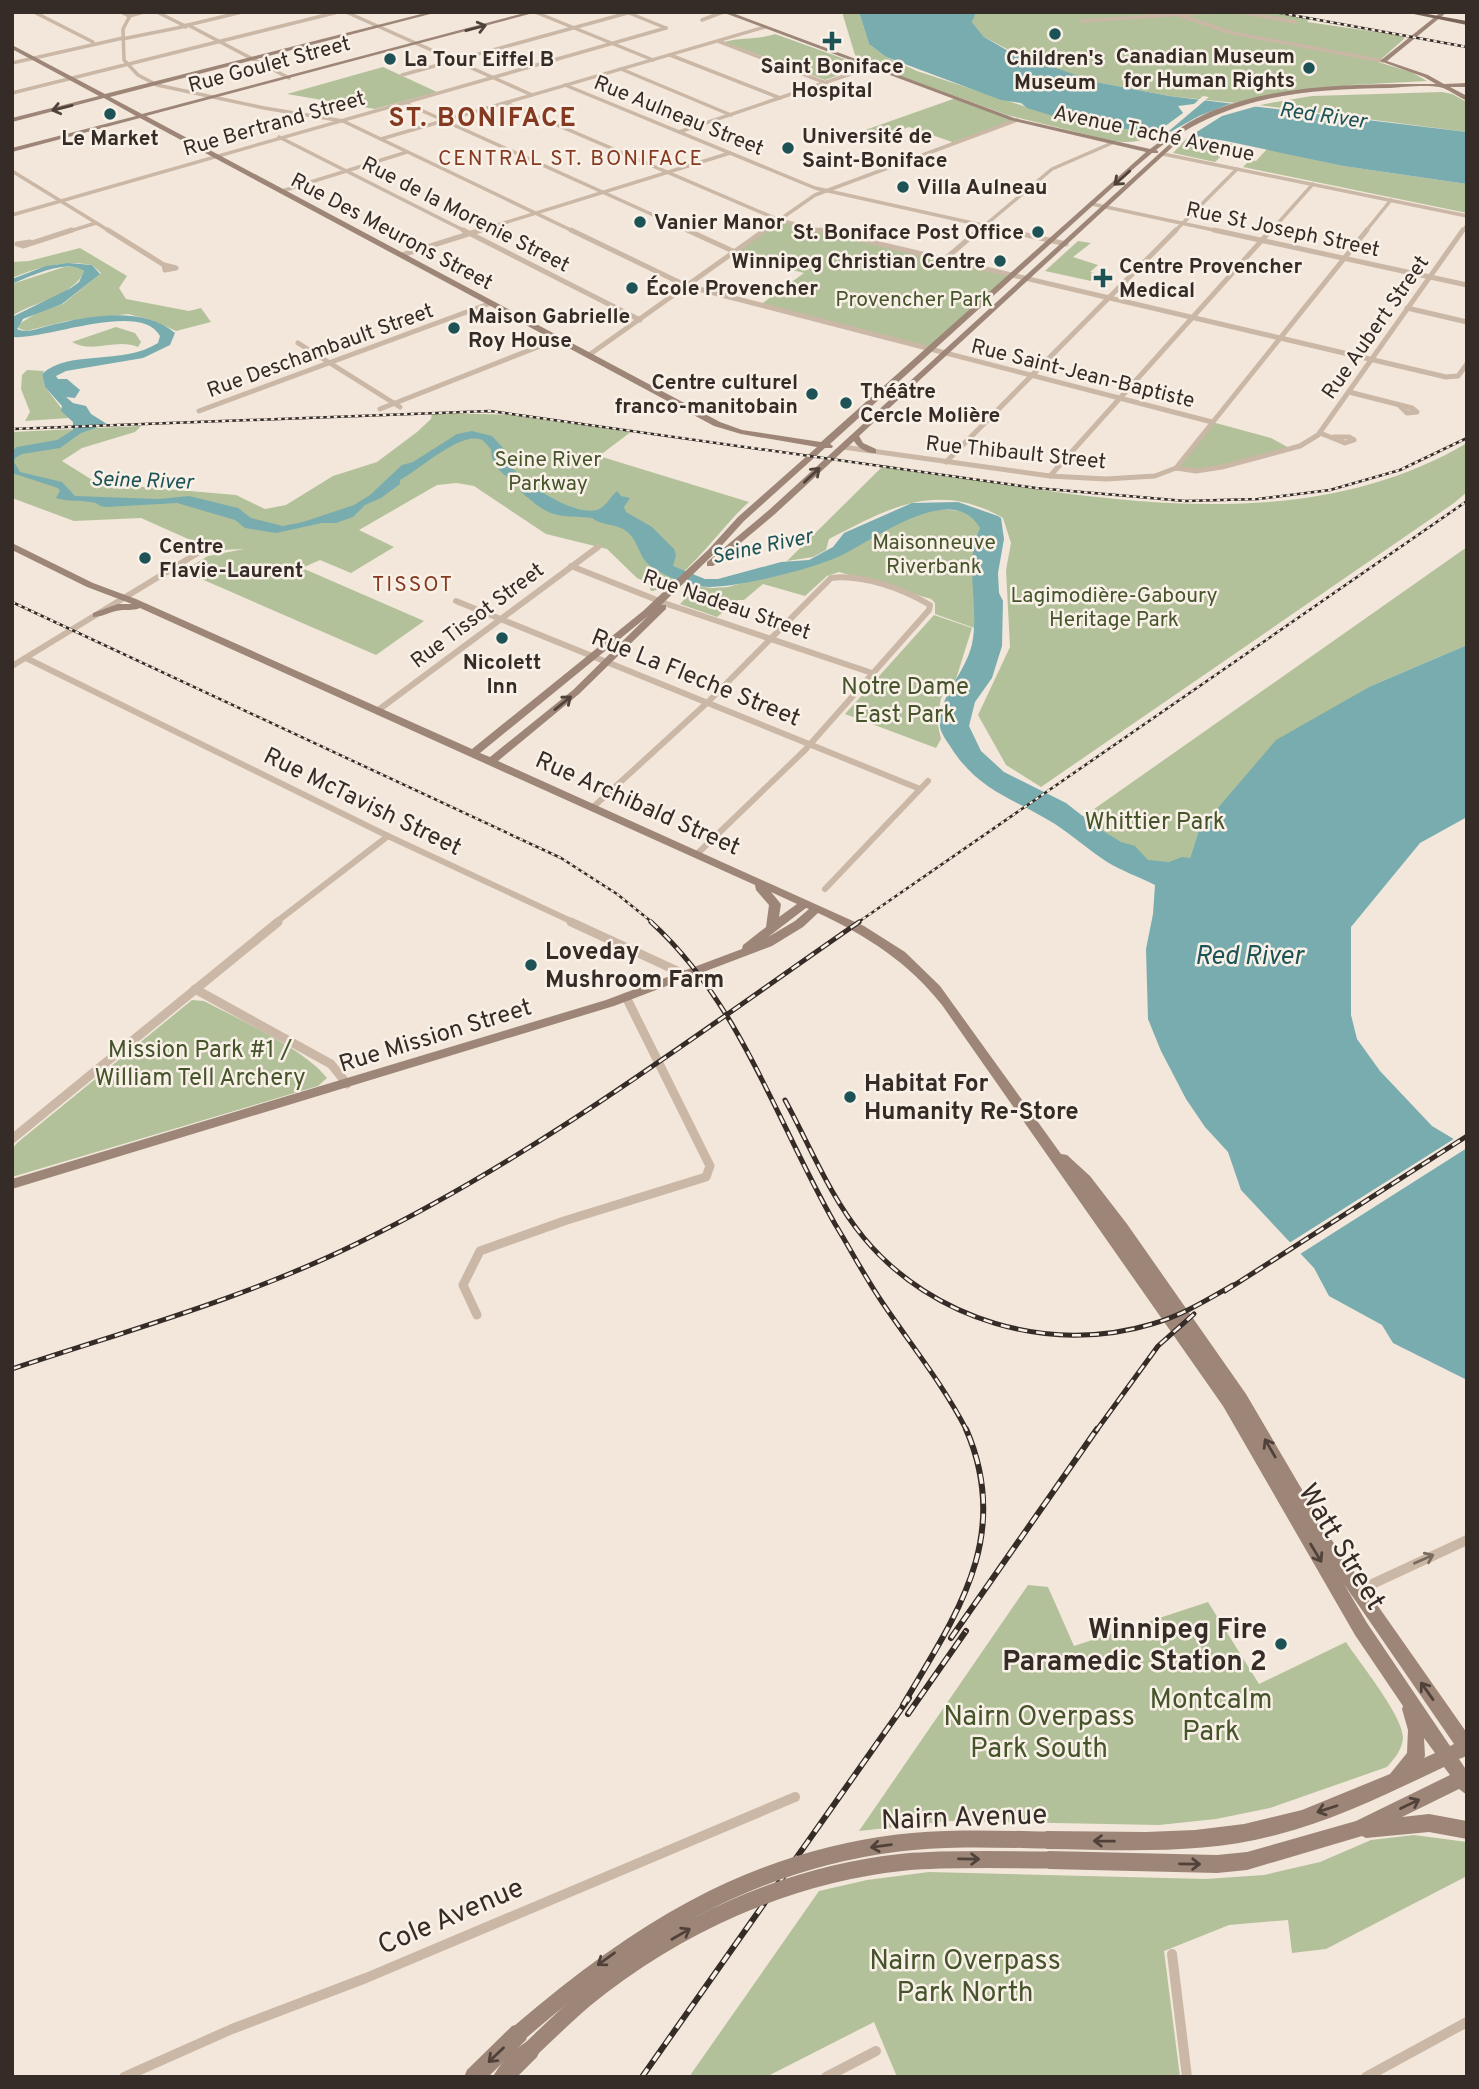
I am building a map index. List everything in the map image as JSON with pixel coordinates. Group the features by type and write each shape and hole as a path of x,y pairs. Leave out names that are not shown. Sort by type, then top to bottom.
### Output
{"main road":[{"path":"12,120 436,12"},
{"name":"Rue Goulet Street","path":"13,150 535,12"},
{"name":"Avenue Taché Avenue","path":"723,12 1017,120 1129,147 1154,148 1163,154"},
{"path":"1406,12 1443,16"},
{"path":"1426,12 1467,21"},
{"path":"1414,14 1427,20 1429,25"},
{"path":"1390,61 1429,25 1443,16"},
{"path":"1390,61 1443,16"},
{"name":"Rue Des Meurons Street","path":"12,47 717,424 736,431 843,447"},
{"path":"1390,61 1449,86"},
{"path":"1390,61 1465,88"},
{"path":"1420,74 1432,81 1425,86"},
{"path":"1440,78 1467,99"},
{"path":"472,754 663,602 705,564 733,545 1186,132 1212,117 1244,106 1282,98 1449,86"},
{"path":"705,564 741,519 1154,148 1177,132 1216,111 1272,97 1347,88 1465,88"},
{"path":"233,101 228,96 236,91"},
{"path":"786,440 820,438 839,432"},
{"path":"855,436 860,446 873,451"},
{"path":"721,542 733,545"},
{"name":"Rue Archibald Street","path":"12,546 862,929 895,949 929,979 1046,1145 1183,1327"},
{"path":"491,762 609,662 663,602"},
{"path":"96,615 118,607 147,607"},
{"path":"440,740 467,743 498,733"},
{"path":"516,742 512,752 513,762 530,780"},
{"path":"752,879 774,901 776,914 772,927"},
{"name":"Rue Mission Street","path":"744,951 772,927 811,906"},
{"name":"Rue Mission Street","path":"12,1184 626,997 779,936 811,906"},
{"name":"Watt Street","path":"1183,1327 1241,1399 1325,1544 1349,1595 1406,1695 1465,1780"},
{"name":"Watt Street","path":"1349,1595 1466,1747"},
{"path":"1391,1784 1416,1756 1416,1730 1406,1695"},
{"name":"Nairn Avenue","path":"474,2077 575,1982 634,1939 680,1912 768,1873 810,1860 878,1845 945,1839 1159,1841 1245,1833 1342,1804 1391,1784 1466,1747"},
{"name":"Nairn Avenue","path":"503,2077 585,1999 643,1956 688,1929 734,1907 816,1878 882,1865 946,1859 1217,1864 1277,1854 1358,1829 1465,1780"},
{"path":"1358,1829 1429,1823 1467,1830"}],"street":[{"path":"34,12 94,43"},
{"path":"121,12 144,12"},
{"path":"157,12 289,78"},
{"path":"12,63 242,12"},
{"path":"12,93 338,12"},
{"path":"346,12 533,95"},
{"path":"535,12 653,60"},
{"path":"702,20 723,12"},
{"path":"1199,16 1214,12"},
{"path":"1241,12 1295,22"},
{"path":"402,75 630,13"},
{"name":"Rue Bertrand Street","path":"12,215 666,28 630,13"},
{"path":"131,14 122,38 124,60 138,75 155,84 339,120"},
{"path":"1110,19 1090,25 1077,24 1082,21 1110,19 1179,15 1186,14 1199,16 1236,31 1390,61"},
{"path":"1179,15 1236,31 1390,61"},
{"path":"380,139 765,27"},
{"path":"718,41 826,83"},
{"path":"670,55 780,98"},
{"path":"679,132 871,67"},
{"path":"621,69 731,115"},
{"name":"Rue Aulneau Street","path":"565,85 826,190 1066,244"},
{"path":"403,102 735,252"},
{"path":"506,103 779,220 905,252 929,255 1452,377 1460,375 1467,363"},
{"name":"Rue Saint-Jean-Baptiste","path":"339,120 687,286 1212,422"},
{"path":"589,355 815,195 1017,120"},
{"name":"Rue de la Morenie Street","path":"279,137 640,320"},
{"path":"945,259 1052,169 1112,143"},
{"path":"282,191 407,152"},
{"path":"402,255 730,153"},
{"name":"Avenue Taché Avenue","path":"1163,154 1467,216"},
{"path":"946,462 1237,169"},
{"path":"12,171 164,265"},
{"path":"1050,476 1313,184"},
{"path":"1176,468 1391,200"},
{"name":"Rue St Joseph Street","path":"1092,204 1467,285"},
{"path":"30,242 96,223"},
{"name":"Rue Aubert Street","path":"1307,443 1320,433 1467,225"},
{"name":"Rue Deschambault Street","path":"199,411 491,303"},
{"path":"1407,309 1467,322"},
{"path":"380,409 397,405 558,339"},
{"path":"298,343 397,405"},
{"path":"1349,392 1399,405"},
{"path":"1320,433 1334,437"},
{"name":"Rue Thibault Street","path":"843,447 1050,476 1120,479 1155,476 1176,468 1193,471 1210,469 1307,443"},
{"name":"Rue Tissot Street","path":"377,711 598,547"},
{"path":"12,666 96,615 128,599 201,551"},
{"name":"Rue Nadeau Street","path":"571,566 663,602 872,673"},
{"path":"592,808 708,702 828,580 837,576 856,578 930,604 929,610 809,744 697,854"},
{"name":"Rue La Fleche Street","path":"456,601 920,789"},
{"name":"Rue McTavish Street","path":"26,658 388,836 686,975"},
{"path":"825,889 928,781"},
{"path":"12,1139 388,836"},
{"path":"195,989 331,1064 347,1084"},
{"path":"477,1315 463,1285 480,1251 564,1221 706,1177 710,1166 626,997"},
{"path":"1349,1595 1467,1540"},
{"name":"Cole Avenue","path":"124,2077 232,2029 366,1978 795,1797"},
{"path":"1172,1954 1187,2077"},
{"path":"1366,2077 1467,2022"},
{"path":"826,2077 876,2051"}],"green space":[{"path":"842,12 859,12 869,44 886,57 917,71 1066,120 1106,128 1156,131 1136,141 1113,141 1007,115 892,73 855,55"},
{"path":"974,12 1272,12 1309,19 1307,22 1405,38 1378,62 1411,72 1427,81 1351,85 1236,103 1169,96 1096,82 1032,62 984,37 972,22"},
{"path":"775,34 864,66 825,80 724,42"},
{"path":"383,67 437,92 375,109 287,94"},
{"path":"1442,92 1467,102 1467,132 1258,105 1312,96"},
{"path":"956,98 1017,120 955,143 909,127 868,141 851,135"},
{"path":"1188,137 1234,144 1215,162 1173,153"},
{"path":"1267,149 1343,166 1467,184 1467,213 1243,167 1250,160 1256,161"},
{"name":"Provencher Park","path":"779,220 1011,275 930,350 760,305 804,273 731,254"},
{"path":"1078,241 1091,243 1073,257 1098,265 1090,272 1097,274 1091,281 1045,271"},
{"path":"80,248 127,276 119,288 126,299 189,311 201,308 211,322 176,331 128,314 67,321 26,331 18,328 19,324 40,311 63,304 101,273 92,265 71,263 42,268 12,278 12,262 29,261"},
{"path":"64,267 79,267 84,271 79,280 63,293 12,316 12,284"},
{"path":"116,327 135,333 141,342 138,347 121,344 88,347 72,342"},
{"path":"27,370 44,371 42,374 45,387 69,418 25,421 30,412 21,389 22,375"},
{"name":"Seine River Parkway","path":"432,413 525,415 632,431 599,456 749,502 688,568 662,588 651,591 648,583 637,578 607,549 546,534 474,486 457,483 437,485 359,530 394,547 351,573 320,560 302,568 424,621 376,655 183,571 208,556 244,549 220,550 204,546 141,518 74,521 12,498 12,432 141,426 135,432 82,448 62,461 97,483 236,495 265,509 286,505 333,476 377,462 417,432 431,419"},
{"path":"1212,422 1271,438 1291,449 1202,471 1176,468"},
{"name":"Lagimodière-Gaboury Heritage Park","path":"1467,443 1467,492 1454,503 1041,787 1006,765 978,715 1010,647 1006,570 1011,543 1003,518 979,507 956,501 914,503 872,517 829,539 826,550 813,557 787,561 884,465 1105,498 1180,504 1255,503 1329,494 1400,475"},
{"name":"Maisonneuve Riverbank","path":"937,509 962,511 980,521 977,629 935,614 935,603 931,599 839,572 827,576 805,596 763,584 717,617 680,604 697,586 728,587 833,557 904,517"},
{"name":"Whittier Park","path":"1467,547 1467,645 1371,686 1199,830 1190,858 1166,875 1077,821"},
{"name":"Notre Dame East Park","path":"934,615 972,628 956,679 941,698 937,721 941,739 936,748 845,714"},
{"name":"Mission Park #1 / William Tell Archery","path":"192,1000 204,1001 270,1035 303,1056 327,1078 318,1086 12,1177 12,1149 17,1143"},
{"name":"Nairn Overpass Park South","path":"1028,1585 1048,1587 1074,1646 1208,1602 1259,1684 1346,1642 1396,1717 1403,1738 1400,1750 1387,1767 1270,1808 1216,1819 1159,1825 950,1821 859,1831"},
{"name":"Nairn Overpass Park North","path":"1414,1835 1467,1842 1467,1876 1326,1949 1292,1953 1288,1920 1229,1925 1164,1951 1180,2077 897,2077 874,2022 766,2077 689,2077 819,1891 867,1880 929,1872 1206,1879 1264,1875 1320,1862 1371,1840"}],"water":[{"name":"Red River","path":"859,12 976,12 972,22 984,37 1010,52 1096,82 1169,96 1467,132 1467,184 1343,166 1226,141 1156,131 1106,128 1066,120 1027,108 1021,103 1001,100 886,57 869,44"},
{"name":"Red River","path":"68,263 92,265 100,274 62,304 23,319 17,329 29,331 79,319 114,315 147,319 162,324 175,333 170,345 143,358 66,371 56,376 58,379 67,379 80,390 75,398 66,397 73,403 86,406 91,414 107,424 81,433 60,448 22,454 15,458 14,462 20,472 62,482 75,496 159,499 189,496 238,508 251,518 283,526 354,505 370,495 402,465 413,462 457,434 472,431 492,436 504,449 502,454 508,463 518,473 530,484 558,501 586,511 600,509 617,491 621,496 630,498 624,507 626,512 652,527 674,549 676,555 673,566 705,579 718,579 781,562 809,560 833,547 844,533 912,503 958,502 998,516 1001,518 1004,539 998,573 999,593 1003,601 1002,646 992,678 975,702 969,726 981,751 1004,772 1066,803 1098,828 1121,842 1135,846 1148,860 1169,862 1182,857 1190,858 1199,830 1276,740 1371,686 1467,645 1467,817 1420,843 1351,927 1351,1015 1357,1039 1380,1071 1432,1126 1467,1147 1467,1380 1393,1343 1382,1325 1329,1296 1314,1268 1241,1190 1228,1152 1205,1127 1186,1099 1148,1019 1146,949 1155,885 1107,862 1055,824 984,784 961,761 944,736 940,727 943,705 969,655 974,629 972,571 975,542 980,528 967,514 950,510 930,512 908,520 820,564 754,581 709,587 675,579 651,567 633,538 622,528 592,518 554,514 541,508 500,470 493,461 491,449 479,439 470,439 449,447 400,480 400,484 381,498 365,505 353,517 336,523 322,523 276,533 245,528 235,520 177,503 107,507 56,498 60,491 58,488 12,473 12,451 17,447 57,440 73,430 73,422 61,411 62,406 45,387 42,374 53,366 66,362 144,350 158,343 160,336 150,326 134,321 114,321 12,337 12,317 71,288 79,282 84,271 77,268 58,268 12,284 12,279 46,266"}],"pier":[{"path":"1203,96 1209,97 1163,136 1199,116 1227,105 1246,100 1268,103 1222,116 1184,140 1153,135 1183,113 1178,106 1194,104"},
{"path":"1457,1137 1467,1143 1467,1148 1297,1256 1286,1245"}],"railway":[{"path":"1275,12 1467,47"},
{"path":"12,429 490,411 1036,488 1185,501 1258,499 1330,490 1400,470 1467,438"},
{"path":"857,923 1467,501"},
{"path":"12,602 561,858 617,894 653,923"},
{"path":"651,922 682,954 726,1015"},
{"path":"726,1015 859,922"},
{"path":"12,1369 232,1296 318,1262 360,1242 490,1171 616,1091 726,1015"},
{"path":"726,1015 755,1065 835,1224 876,1293 937,1381 966,1429"},
{"path":"785,1100 831,1188 864,1238 892,1267 923,1290 958,1309 995,1323 1034,1332 1074,1335 1113,1333 1173,1317 1233,1285"},
{"path":"1225,1291 1467,1136"},
{"path":"1096,1431 1158,1346 1194,1314"},
{"path":"903,1705 959,1607 981,1540 983,1505 979,1468 966,1429"},
{"path":"951,1638 1097,1429"},
{"path":"908,1714 966,1631"},
{"path":"642,2077 909,1698"}],"place":[{"name":"Children's Museum","path":"1055,34"},
{"name":"Saint Boniface Hospital","path":"832,41"},
{"name":"La Tour Eiffel B","path":"390,59"},
{"name":"Canadian Museum for Human Rights","path":"1309,68"},
{"name":"Le Market","path":"110,114"},
{"name":"Université de Saint-Boniface","path":"788,148"},
{"name":"Villa Aulneau","path":"903,187"},
{"name":"Vanier Manor","path":"640,222"},
{"name":"St. Boniface Post Office","path":"1038,232"},
{"name":"Winnipeg Christian Centre","path":"1000,261"},
{"name":"Centre Provencher Medical","path":"1103,278"},
{"name":"École Provencher","path":"632,288"},
{"name":"Maison Gabrielle Roy House","path":"454,328"},
{"name":"Centre culturel franco-manitobain","path":"812,394"},
{"name":"Théâtre Cercle Molière","path":"846,403"},
{"name":"Centre Flavie-Laurent","path":"145,558"},
{"name":"Nicolett Inn","path":"502,638"},
{"name":"Loveday Mushroom Farm","path":"531,965"},
{"name":"Habitat For Humanity Re-Store","path":"850,1097"},
{"name":"Winnipeg Fire Paramedic Station 2","path":"1281,1644"}],"district":[{"name":"ST. BONIFACE","path":"483,117"},
{"name":"CENTRAL ST. BONIFACE","path":"571,158"},
{"name":"TISSOT","path":"413,584"}],"water label":[{"name":"Seine River","path":"142,480"},
{"name":"Seine River","path":"762,546"}],"park label":[{"name":"Montcalm Park","path":"1211,1714"}]}
